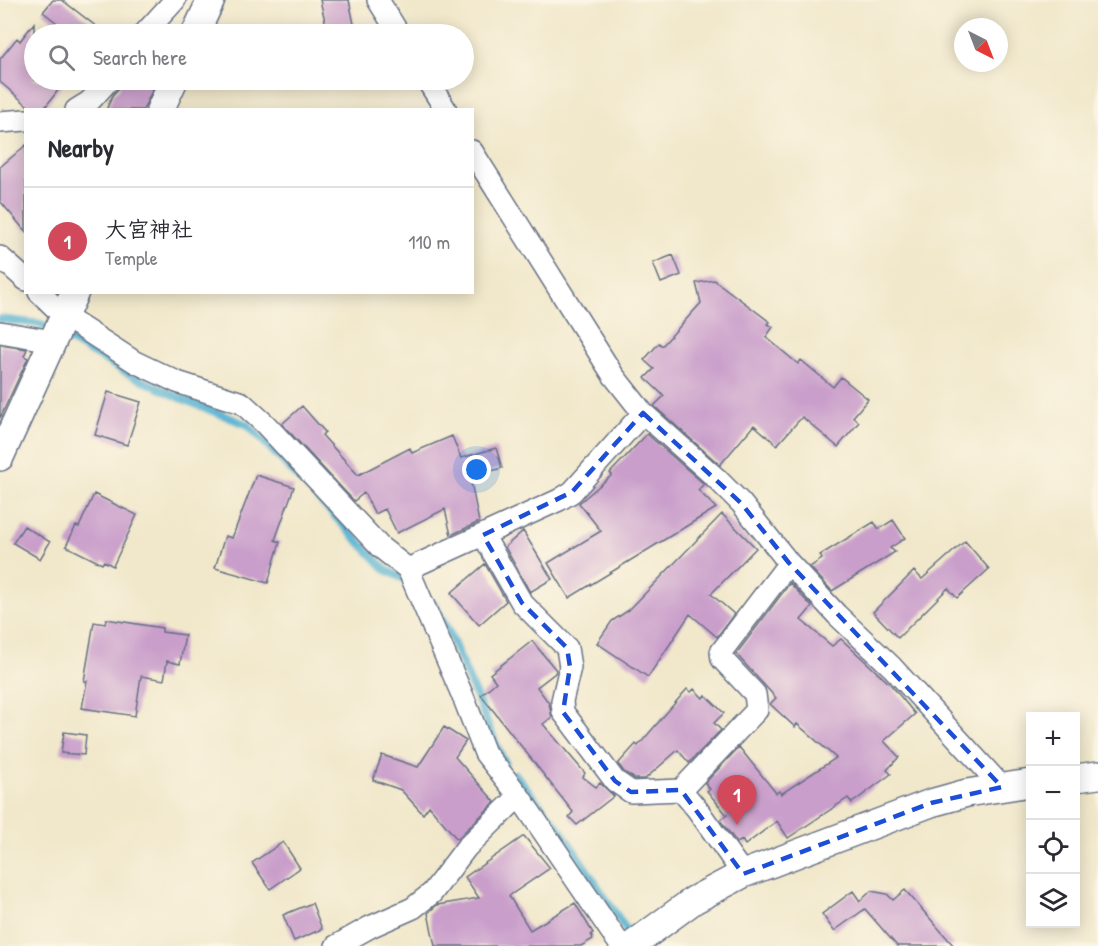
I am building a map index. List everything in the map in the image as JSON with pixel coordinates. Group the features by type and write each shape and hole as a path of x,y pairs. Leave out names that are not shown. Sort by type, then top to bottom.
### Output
{"street":[{"path":"153,24 175,0"},
{"path":"200,24 211,0"},
{"path":"378,0 393,24"},
{"path":"79,108 89,102 100,90"},
{"path":"161,108 169,90"},
{"path":"434,90 445,108"},
{"path":"0,122 24,120"},
{"path":"474,154 613,375 643,413 716,477 741,503 789,563 837,615 892,667 1002,787"},
{"path":"0,257 24,278"},
{"path":"40,294 62,323 177,382 242,403 265,424 380,547 410,573 485,753 631,943 694,900 743,874 931,803 967,793 1026,784"},
{"path":"0,332 62,323"},
{"path":"0,457 62,323"},
{"path":"410,573 572,492 643,413"},
{"path":"483,535 522,603 567,648 570,667 562,701 563,712 615,781 631,792 681,790 757,710 755,694 722,659 721,652 789,563"},
{"path":"1080,777 1098,775"},
{"path":"681,790 698,810 743,874"},
{"path":"336,946 370,927 413,908 432,892 466,848 519,796"}],"highlighted area":[{"path":"643,413 741,503 789,563 1002,787 931,803 743,874 681,790 631,792 615,781 563,712 570,667 567,648 522,603 483,535 572,492"}],"building":[{"path":"53,0 62,0 93,24 58,24 43,12"},
{"path":"320,0 349,0 354,24 326,24"},
{"path":"24,36 24,90 58,90 45,108 31,108 0,82 0,59 17,38 20,41"},
{"path":"117,90 152,90 144,108 107,108"},
{"path":"24,147 24,230 0,201 0,167"},
{"path":"673,255 681,275 661,283 653,263"},
{"path":"714,280 770,322 768,324 773,327 766,337 798,364 801,360 833,387 841,377 868,399 853,417 859,422 838,447 802,417 777,445 754,425 720,465 654,406 664,396 645,378 654,369 644,360 659,343 662,346 701,303 696,283"},
{"path":"0,345 27,349 24,356 28,358 0,418"},
{"path":"108,392 141,402 127,445 95,435"},
{"path":"302,406 325,432 322,435 358,475 410,448 412,453 452,436 461,458 496,448 502,468 470,477 479,522 451,535 445,509 397,533 385,509 375,514 364,493 354,501 282,424"},
{"path":"647,434 704,484 698,490 716,508 569,598 548,563 601,531 579,503 612,475 610,473"},
{"path":"256,475 294,487 275,540 280,542 268,583 215,568 225,536 232,538"},
{"path":"94,494 137,515 113,566 104,561 102,564 66,546 76,526 79,527"},
{"path":"722,514 756,548 711,594 734,614 717,637 690,614 648,677 597,643 612,621 629,610"},
{"path":"893,520 905,538 890,548 895,552 832,591 810,567 822,559 820,555 874,522 879,529"},
{"path":"24,526 50,542 40,559 13,543"},
{"path":"523,531 552,579 530,592 505,547"},
{"path":"965,541 989,569 957,598 948,588 898,638 873,612 914,571 922,579"},
{"path":"485,564 506,601 479,625 451,593"},
{"path":"790,583 812,607 801,620 832,646 841,639 891,685 915,714 884,741 899,757 887,770 891,774 852,803 848,798 788,838 777,821 745,845 742,840 737,843 720,820 727,815 707,791 710,789 705,783 739,747 776,793 779,791 781,794 836,758 797,724 795,727 770,704 776,698 736,654"},
{"path":"106,619 162,628 162,632 185,635 180,664 167,661 164,680 141,676 135,716 82,708 94,622 105,624"},
{"path":"532,641 556,670 537,687 549,703 552,717 543,724 585,773 583,777 596,787 600,783 614,796 577,825 569,817 573,812 481,695 496,682 490,674"},
{"path":"687,689 691,692 694,689 703,698 705,695 724,713 714,723 721,730 689,763 678,750 645,779 635,779 624,772 618,764 636,744 638,746"},
{"path":"444,727 466,741 455,757 495,802 457,839 429,806 423,814 401,790 373,780 382,755 418,767"},
{"path":"64,732 86,735 84,755 61,753"},
{"path":"524,836 550,868 509,896 530,930 575,903 593,933 591,934 593,939 581,946 435,946 428,913 437,905 479,898 465,877"},
{"path":"283,842 300,868 270,889 252,863"},
{"path":"905,890 954,946 897,946 865,909 834,931 822,914 853,891 860,901 871,891 887,894 893,900"},
{"path":"312,903 322,929 294,941 283,915"}],"waterway":[{"path":"0,319 41,324 129,374 180,398 248,425 386,570 408,581"},
{"path":"434,604 449,632 505,762"},
{"path":"515,774 559,828 633,940"}],"place":[{"name":"大宮神社","path":"737,825"}]}
